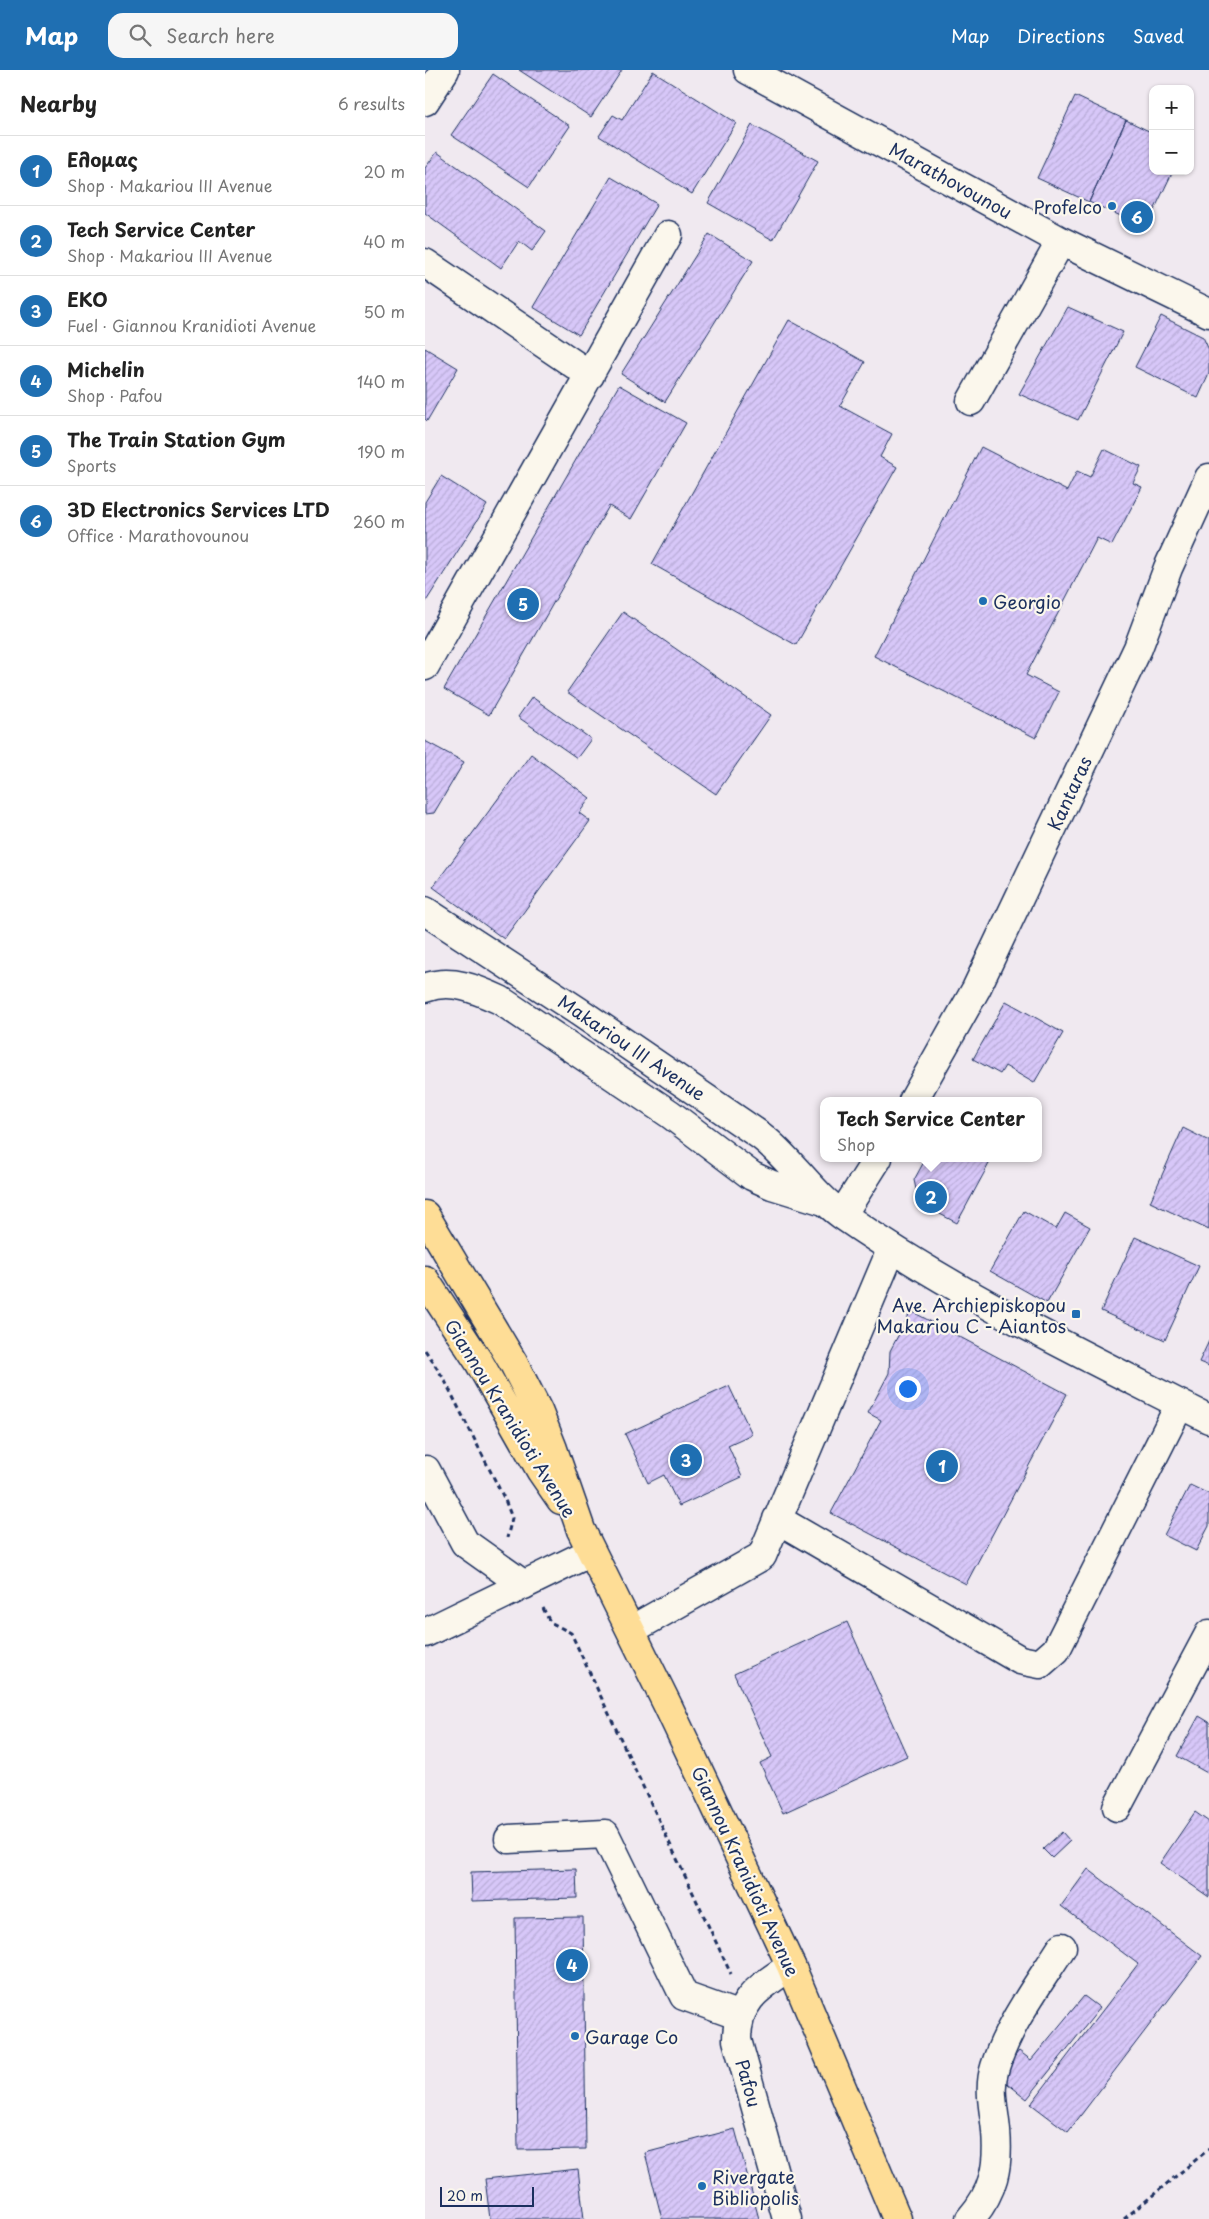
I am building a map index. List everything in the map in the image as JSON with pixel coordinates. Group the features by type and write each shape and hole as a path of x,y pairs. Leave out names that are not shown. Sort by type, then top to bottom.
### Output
{"main road":[{"name":"Giannou Kranidioti Avenue","path":"425,1215 514,1364 538,1411 586,1541"},
{"name":"Giannou Kranidioti Avenue","path":"425,1280 504,1403 541,1470 586,1541 631,1630 791,1966 897,2219"}],"street":[{"path":"425,101 445,70"},
{"name":"Marathovounou","path":"748,70 1061,241 1209,313"},
{"path":"425,666 668,235"},
{"path":"971,401 1061,241"},
{"path":"425,263 590,375"},
{"name":"Kantaras","path":"915,1097 976,989 1138,648 1167,568 1209,478"},
{"name":"Makariou III Avenue","path":"425,911 578,1011 761,1136 789,1159 833,1208"},
{"name":"Makariou III Avenue","path":"425,988 438,984 455,984 478,990 500,1000 670,1114 752,1176 833,1208 893,1248 978,1300 1209,1419"},
{"path":"833,1208 874,1162"},
{"path":"631,1630 762,1556 893,1248"},
{"path":"777,1519 1020,1660 1040,1664 1056,1650 1180,1404"},
{"path":"426,1470 465,1543 526,1583"},
{"path":"425,1633 526,1583 586,1541"},
{"path":"1117,1807 1209,1634"},
{"path":"509,1838 605,1834 684,1996 743,2010 759,1988 791,1966"},
{"path":"970,2219 986,2199 993,2180 996,2132 990,2089 995,2067 1016,2020 1062,1947"},
{"name":"Pafou","path":"743,2010 737,2026 737,2040 787,2219"}],"path":[{"path":"425,1350 444,1379 505,1500 512,1518 507,1538 526,1583 550,1622 571,1633 743,2010"},
{"path":"1124,2219 1209,2149"}],"building":[{"path":"519,70 622,70 591,117"},
{"path":"653,71 736,123 692,194 599,136 613,115 622,120"},
{"path":"493,74 570,126 529,187 451,135"},
{"path":"1075,96 1126,120 1089,202 1037,178"},
{"path":"1126,120 1149,131 1149,175 1171,175 1146,227 1089,202"},
{"path":"752,125 818,161 773,240 708,203"},
{"path":"437,152 546,231 532,251 519,241 501,268 425,213 425,168"},
{"path":"611,177 657,204 579,335 533,307"},
{"path":"709,234 753,261 665,402 621,374"},
{"path":"1068,307 1123,332 1078,420 1019,394"},
{"path":"1161,316 1203,337 1209,350 1209,374 1198,398 1135,367"},
{"path":"789,320 865,362 840,406 892,434 880,457 897,467 796,645 652,564"},
{"path":"425,348 458,368 427,421 425,419"},
{"path":"619,385 686,423 631,519 609,506 489,715 444,689"},
{"name":"Georgio","path":"981,447 1067,491 1077,471 1090,477 1104,449 1141,467 1133,483 1142,487 1112,545 1097,538 1026,675 1059,692 1036,738 874,656"},
{"path":"441,476 487,505 425,603 425,502"},
{"path":"623,612 771,715 716,794 567,692"},
{"path":"532,697 591,739 577,758 518,717"},
{"path":"425,741 464,762 434,813 425,814"},
{"path":"531,754 590,798 579,813 590,821 504,939 433,887"},
{"path":"1006,1001 1063,1033 1034,1083 1005,1066 1000,1074 973,1059"},
{"path":"1183,1128 1209,1141 1209,1230 1150,1202"},
{"path":"924,1162 990,1162 957,1223 919,1203 914,1180"},
{"path":"1024,1211 1056,1229 1065,1213 1090,1227 1047,1303 990,1271"},
{"path":"1135,1237 1199,1266 1165,1340 1101,1311"},
{"path":"911,1311 1067,1394 966,1584 831,1513 881,1420 868,1413 889,1373 890,1351"},
{"path":"1209,1341 1209,1366 1199,1362"},
{"path":"729,1386 752,1434 728,1445 742,1477 679,1506 664,1475 648,1483 625,1434"},
{"path":"1190,1485 1209,1494 1209,1526 1196,1551 1164,1535"},
{"path":"847,1622 907,1756 783,1813 760,1763 772,1757 734,1674"},
{"path":"1199,1716 1209,1722 1209,1774 1177,1756"},
{"path":"1195,1812 1209,1822 1209,1897 1160,1863"},
{"path":"1062,1832 1070,1841 1052,1858 1043,1849"},
{"path":"576,1869 577,1898 472,1901 471,1872"},
{"path":"1088,1869 1202,1956 1068,2132 1031,2104 1138,1964 1061,1906"},
{"path":"583,1917 586,2149 518,2150 515,1918"},
{"path":"1084,1996 1100,2008 1027,2099 998,2076 1019,2051 1031,2060"},
{"name":"Rivergate Bibliopolis","path":"735,2129 759,2219 662,2219 645,2153"},
{"path":"578,2169 584,2219 490,2219 485,2179"}],"place":[{"name":"Profelco","path":"1112,206"},
{"name":"3D Electronics Services LTD","path":"1137,217"},
{"name":"Georgio","path":"983,601"},
{"name":"The Train Station Gym","path":"523,604"},
{"name":"Tech Service Center","path":"931,1197"},
{"name":"Ave. Archiepiskopou Makariou C - Aiantos","path":"1076,1314"},
{"name":"EKO","path":"686,1460"},
{"name":"Ελομας","path":"942,1466"},
{"name":"Michelin","path":"572,1965"},
{"name":"Garage Co","path":"575,2036"},
{"name":"Rivergate Bibliopolis","path":"702,2186"}]}
